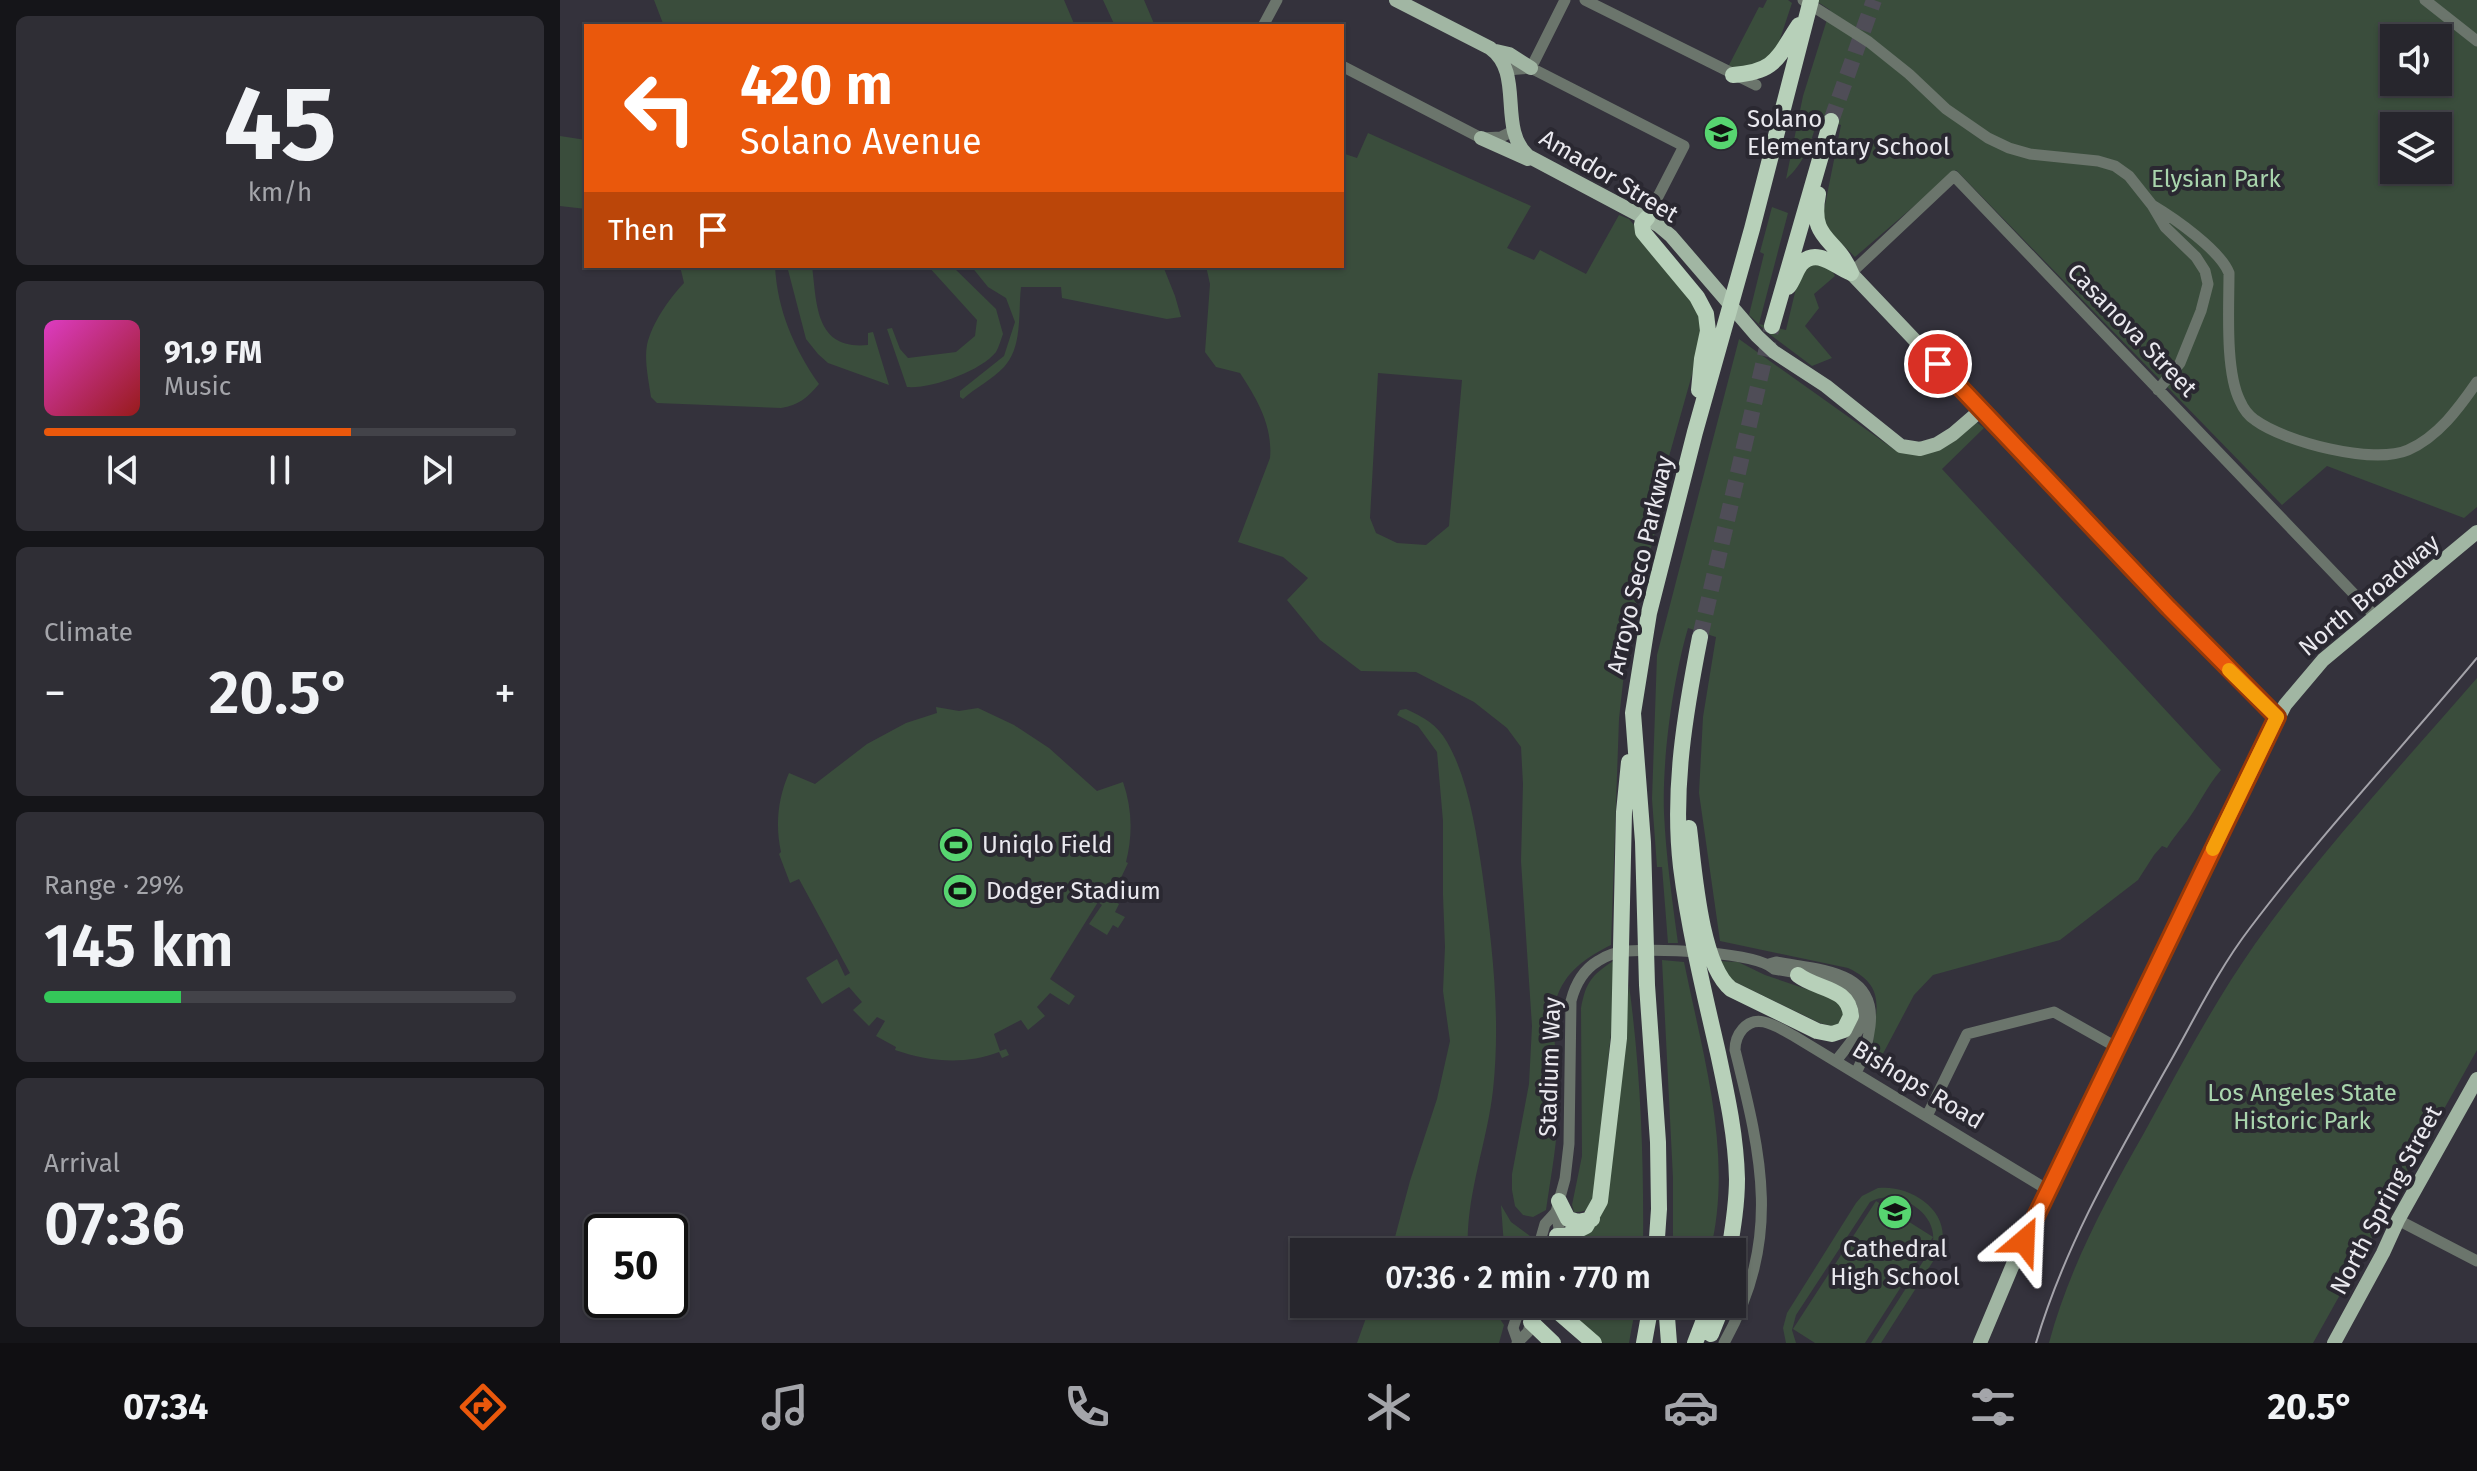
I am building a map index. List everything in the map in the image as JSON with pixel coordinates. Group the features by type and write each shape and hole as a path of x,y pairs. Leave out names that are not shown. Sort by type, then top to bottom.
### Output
{"highway":[{"path":"1733,75 1751,74 1777,59 1807,5"},
{"name":"Arroyo Seco Parkway","path":"1657,1238 1658,1142 1647,985 1643,842 1632,725 1649,613 1784,107 1807,5"},
{"path":"1772,326 1831,121"},
{"path":"1816,171 1818,195 1815,219 1818,227 1846,260 1851,273"},
{"path":"1647,218 1642,224 1643,232 1697,297 1708,322 1695,432"},
{"path":"1778,300 1795,279 1801,264 1810,258 1830,260 1851,273"},
{"path":"1700,637 1687,703 1680,768 1681,865 1735,1137 1737,1181 1731,1238"},
{"path":"1561,1238 1576,1233 1592,1219 1600,1201 1619,1038 1624,812 1632,725"},
{"path":"1680,768 1699,899 1716,971 1731,989 1817,1031 1832,1034 1844,1030 1851,1016 1846,999 1798,975"},
{"path":"1557,1207 1568,1219 1578,1222 1592,1219"},
{"path":"1659,1209 1661,1238"},
{"path":"1566,1318 1594,1342"},
{"path":"1644,1343 1648,1318"},
{"path":"1667,1318 1669,1343"},
{"path":"1695,1343 1705,1318"},
{"path":"1707,1343 1717,1318"},
{"path":"1531,1322 1553,1343"}],"main road":[{"path":"1396,0 1500,59"},
{"path":"1500,59 1509,54 1531,68"},
{"path":"1500,59 1513,131"},
{"name":"Amador Street","path":"1513,131 1522,150 1539,163 1647,218 1671,236 1744,322 1774,352 1826,386 1901,446 1920,449 1937,444 1982,409"},
{"path":"1481,138 1539,163"},
{"path":"1851,273 2169,608 2277,717"},
{"name":"North Broadway","path":"1980,1343 2048,1190 2277,717 2323,660 2477,532"},
{"name":"North Spring Street","path":"2334,1343 2477,1079"}],"street":[{"path":"1264,24 1277,0"},
{"path":"1531,68 1565,0"},
{"path":"1585,0 1756,85"},
{"path":"2425,0 2477,41"},
{"path":"1807,5 1869,42 1946,109 1988,138 2030,154 2098,161 2115,166 2129,176 2165,227 2196,257 2205,271 2208,284 2201,311 2180,363 2158,390"},
{"path":"1500,59 1531,68 1684,146 1647,218"},
{"path":"1344,67 1481,138"},
{"name":"Amador Street","path":"1481,138 1501,137 1513,131"},
{"name":"Casanova Street","path":"1851,273 1954,176 2375,616"},
{"path":"2152,205 2171,216 2225,262 2229,273 2234,382 2241,404 2255,420 2304,442 2338,451 2389,455 2423,442 2441,427 2477,382"},
{"name":"Stadium Way","path":"1541,1238 1545,1224 1557,1207 1565,1179 1569,1144 1570,1009 1575,987 1597,961 1615,953 1637,951 1727,954 1838,975 1861,987 1870,1005 1871,1018 1864,1058 1856,1073"},
{"name":"Stadium Way","path":"1769,964 1774,969 1844,985 1856,994 1863,1015 1860,1026 1836,1061"},
{"path":"1927,1116 1967,1034 2054,1012 2118,1048"},
{"name":"Bishops Road","path":"1724,1343 1736,1323 1757,1256 1763,1195 1758,1148 1735,1044 1745,1026 1764,1022 1794,1036 2048,1190"},
{"name":"Stadium Way","path":"1556,1238 1559,1228 1557,1207"},
{"path":"2398,1220 2477,1261"},
{"path":"1516,1318 1513,1328 1518,1342 1528,1332 1532,1318"}],"green space":[{"path":"654,0 1064,0 1074,24 663,24"},
{"path":"1103,0 1144,0 1154,24 1114,24"},
{"path":"1767,0 1788,0 1792,3 1776,51 1749,69 1728,67 1759,7 1763,8"},
{"name":"Elysian Park","path":"1815,0 2477,0 2477,507 2464,518 2327,466 2282,505 1956,170 1855,257 1825,227 1823,215 1841,125 1818,117 1806,151 1786,179 1803,96 1830,10"},
{"path":"1368,133 1531,206 1507,248 1534,260 1540,250 1586,274 1619,215 1629,219 1694,297 1703,318 1702,339 1668,460 1668,481 1625,664 1619,719 1611,945 1580,964 1567,977 1558,994 1555,1016 1556,1144 1546,1210 1533,1217 1523,1215 1515,1206 1512,1190 1512,1174 1529,1084 1532,1026 1521,861 1521,747 1507,728 1474,702 1416,672 1361,671 1320,640 1287,600 1308,578 1283,557 1238,542 1270,458 1269,435 1258,403 1240,373 1216,367 1205,352 1210,284 1206,268 1344,268 1344,154 1357,158","holes":["1378,373 1462,380 1449,526 1426,545 1397,543 1376,533 1370,518"]},
{"path":"560,136 584,140 584,209 560,206"},
{"path":"1772,207 1788,213 1759,324 1786,330 1798,280 1813,262 1832,271 1835,276 1814,294 1819,308 1805,326 1832,358 1812,366 1768,333 1749,315"},
{"path":"680,268 775,268 779,298 788,328 819,384 802,400 781,408 657,403 651,397 646,365 647,345 662,312 684,283"},
{"path":"788,268 812,268 822,322 838,340 851,345 868,345 868,333 873,332 889,385 828,363 806,339"},
{"path":"930,268 954,268 996,309 1003,334 996,352 979,366 942,382 907,387 887,329 892,328 900,349 908,358 956,352 975,336 977,320"},
{"path":"973,268 1164,268 1181,317 1167,319 1062,298 1061,287 1021,287 1017,339 1010,359 1000,371 963,399 960,391 1004,356 1015,322 1006,298 988,287"},
{"path":"1739,339 1895,450 1928,451 1975,421 1984,428 1942,469 2221,770 2167,848 2162,846 2138,880 2060,940 1933,975 1914,995 1877,1065 1873,1038 1876,999 1864,978 1848,968 1720,941 1699,793 1703,717 1716,637 1688,628 1673,695 1665,768 1665,829 1678,943 1668,943 1662,867 1657,867 1652,799 1657,655"},
{"name":"Los Angeles State Historic Park","path":"2477,678 2477,1050 2313,1343 2049,1343 2067,1288 2103,1209 2197,1037 2240,967 2334,842"},
{"name":"Dodger Stadium","path":"936,707 959,711 978,708 1014,725 1049,748 1097,791 1123,782 1128,802 1128,863 1111,899 1119,904 1115,912 1125,917 1118,928 1113,925 1107,935 1089,924 1102,905 1098,902 1050,979 1075,996 1069,1005 1050,993 1037,1007 1045,1016 1028,1030 1021,1020 994,1034 1000,1051 1006,1049 1009,1055 1002,1058 999,1052 973,1059 947,1060 895,1050 896,1047 876,1036 885,1021 877,1017 869,1026 853,1010 862,1002 849,987 822,1004 806,978 837,959 845,976 850,973 799,879 790,883 779,854 779,812 789,773 815,784 867,744 906,723 937,713"},
{"path":"1406,709 1424,718 1439,730 1454,756 1474,822 1489,925 1496,1008 1495,1063 1468,1238 1395,1238 1437,1099 1450,1041 1443,991 1443,821 1437,752 1418,726 1397,715 1400,710"},
{"path":"1662,960 1684,962 1707,1070 1719,1179 1713,1238 1673,1238"},
{"path":"1613,961 1616,985 1594,1195 1588,1208 1574,1212 1572,1205 1582,1156 1581,1008 1591,980"},
{"path":"1718,961 1738,962 1765,975 1842,1001 1847,1012 1841,1023 1832,1026 1820,1023 1729,979"},
{"path":"1629,985 1641,1118 1643,1238 1565,1238 1608,1193"},
{"path":"1878,1188 1904,1191 1928,1204 1941,1225 1943,1238 1939,1252 1881,1343 1871,1343 1931,1249 1933,1237 1931,1225 1916,1207 1893,1198 1870,1202 1796,1315 1792,1330 1796,1343 1786,1343 1783,1328 1787,1313 1856,1203 1862,1196"},
{"path":"1876,1201 1933,1237 1865,1343 1815,1343 1793,1329"},
{"path":"1501,1205 1511,1222 1533,1238 1503,1238"},
{"path":"1366,1318 1499,1318 1504,1325 1499,1343 1357,1343"},
{"path":"1574,1318 1633,1318 1629,1343 1603,1343"}],"tunnel":[{"path":"1831,121 1874,0"},
{"path":"1700,637 1772,326"}],"tram line":[{"path":"2036,1343 2062,1271 2093,1203 2227,962 2305,859 2477,658"}],"slow traffic":[{"path":"2213,849 2277,717 2229,670"}],"place":[{"name":"Solano Elementary School","path":"1721,133"},
{"name":"Uniqlo Field","path":"956,845"},
{"name":"Dodger Stadium","path":"960,891"},
{"name":"Cathedral High School","path":"1895,1212"}],"route":[{"path":"1938,364 2277,717 2024,1241"}]}
